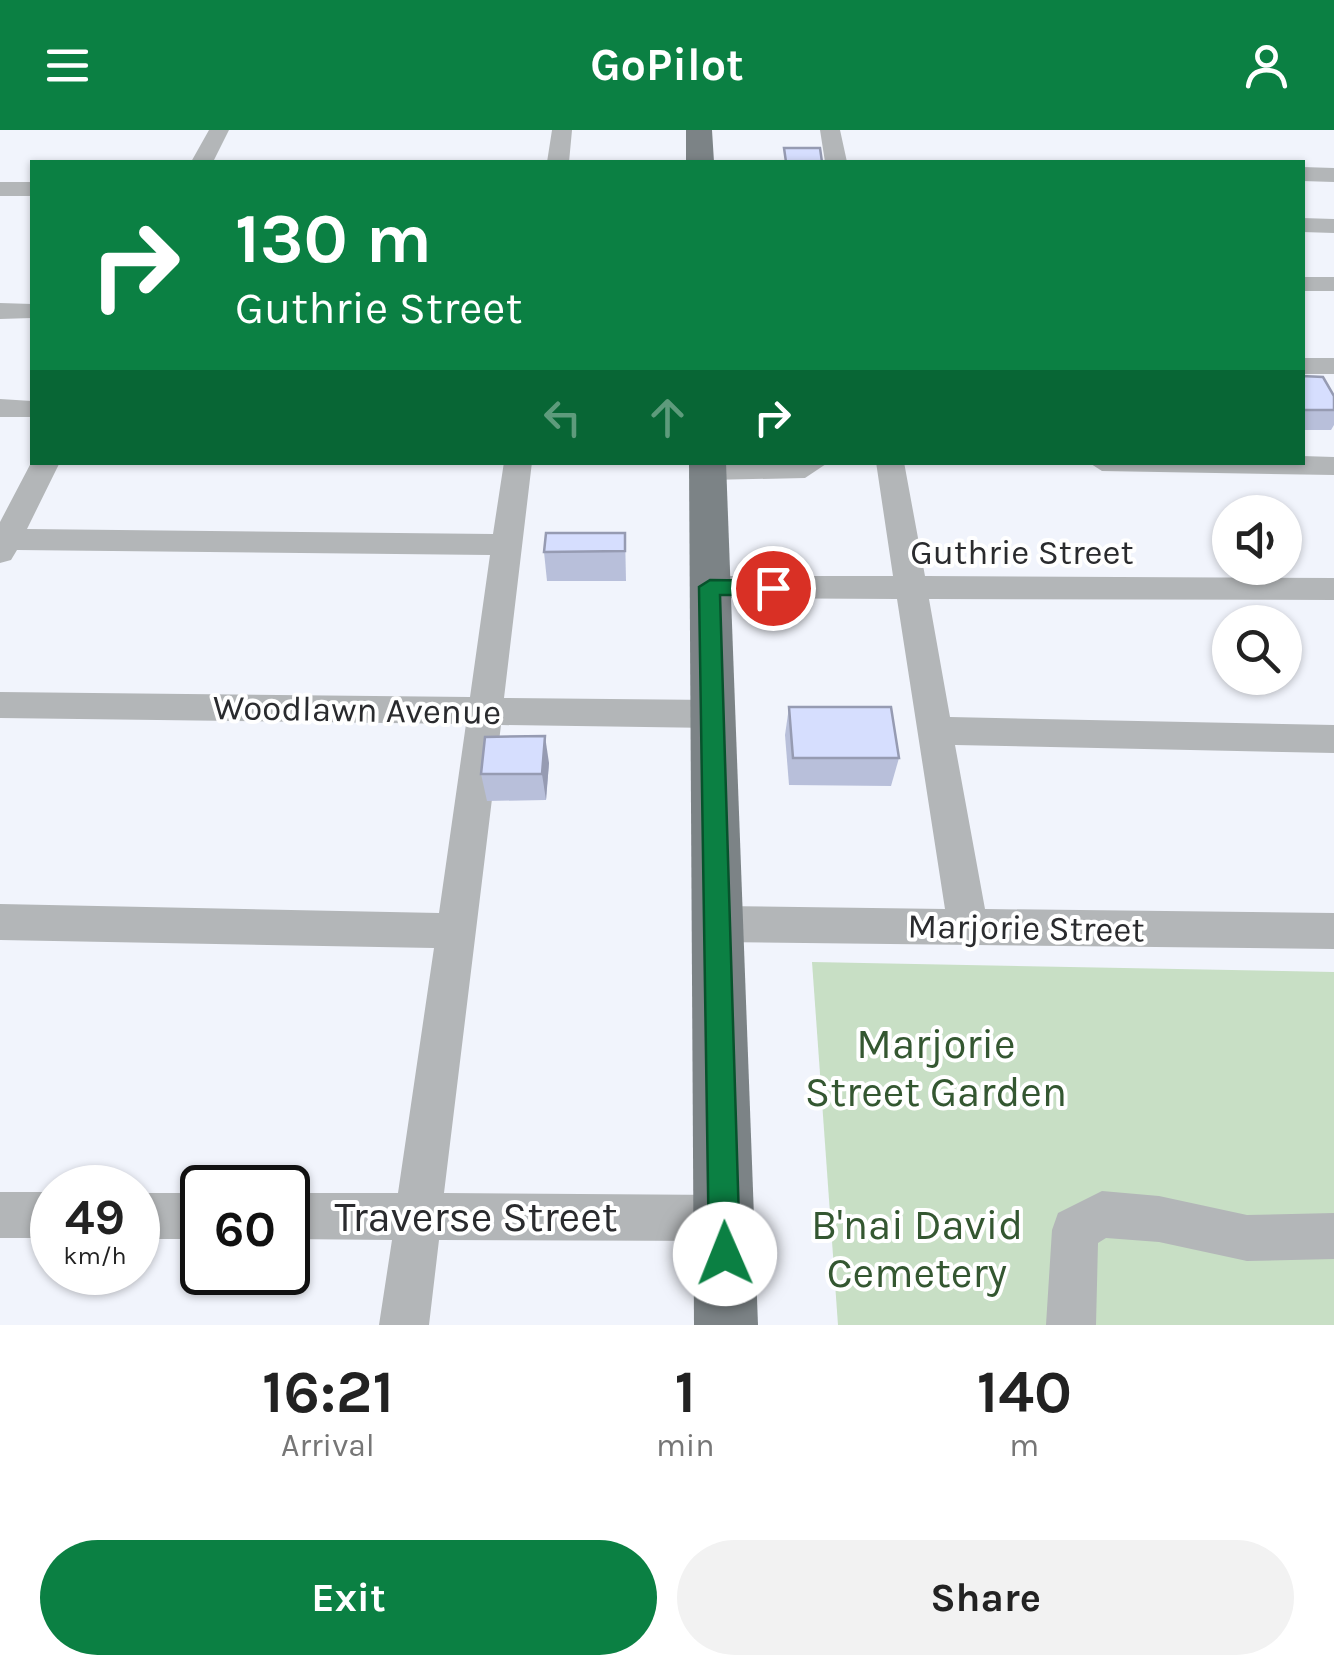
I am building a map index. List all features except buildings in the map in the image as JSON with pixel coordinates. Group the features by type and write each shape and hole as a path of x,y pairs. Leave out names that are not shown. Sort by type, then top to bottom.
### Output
{"main road":[{"path":"699,130 700,160"},
{"path":"707,467 726,1325"}],"street":[{"path":"203,160 220,130"},
{"path":"558,160 562,130"},
{"path":"830,130 836,160"},
{"path":"1305,174 1334,174"},
{"path":"0,189 30,189"},
{"path":"1305,226 1334,226"},
{"path":"1305,284 1334,284"},
{"path":"0,311 30,311"},
{"path":"1305,366 1334,366"},
{"path":"0,408 30,409"},
{"path":"44,465 2,543 507,545"},
{"path":"404,1325 453,931 518,465"},
{"path":"707,467 805,469 811,465"},
{"path":"891,465 968,927"},
{"path":"1276,465 1334,466"},
{"name":"Guthrie Street","path":"710,587 1334,589"},
{"name":"Woodlawn Avenue","path":"0,706 713,714"},
{"path":"936,732 1334,740"},
{"path":"0,922 453,931"},
{"name":"Marjorie Street","path":"718,924 1334,931"},
{"path":"1071,1325 1075,1230 1102,1214 1158,1219 1248,1238 1334,1236"},
{"path":"0,1215 30,1216"},
{"name":"Traverse Street","path":"310,1216 724,1218"}],"green space":[{"path":"812,962 1334,972 1334,1325 838,1325"}],"route":[{"path":"725,1254 710,587 773,588"}],"park label":[{"name":"Marjorie Street Garden","path":"936,1068"},
{"name":"B'nai David Cemetery","path":"917,1249"}]}
